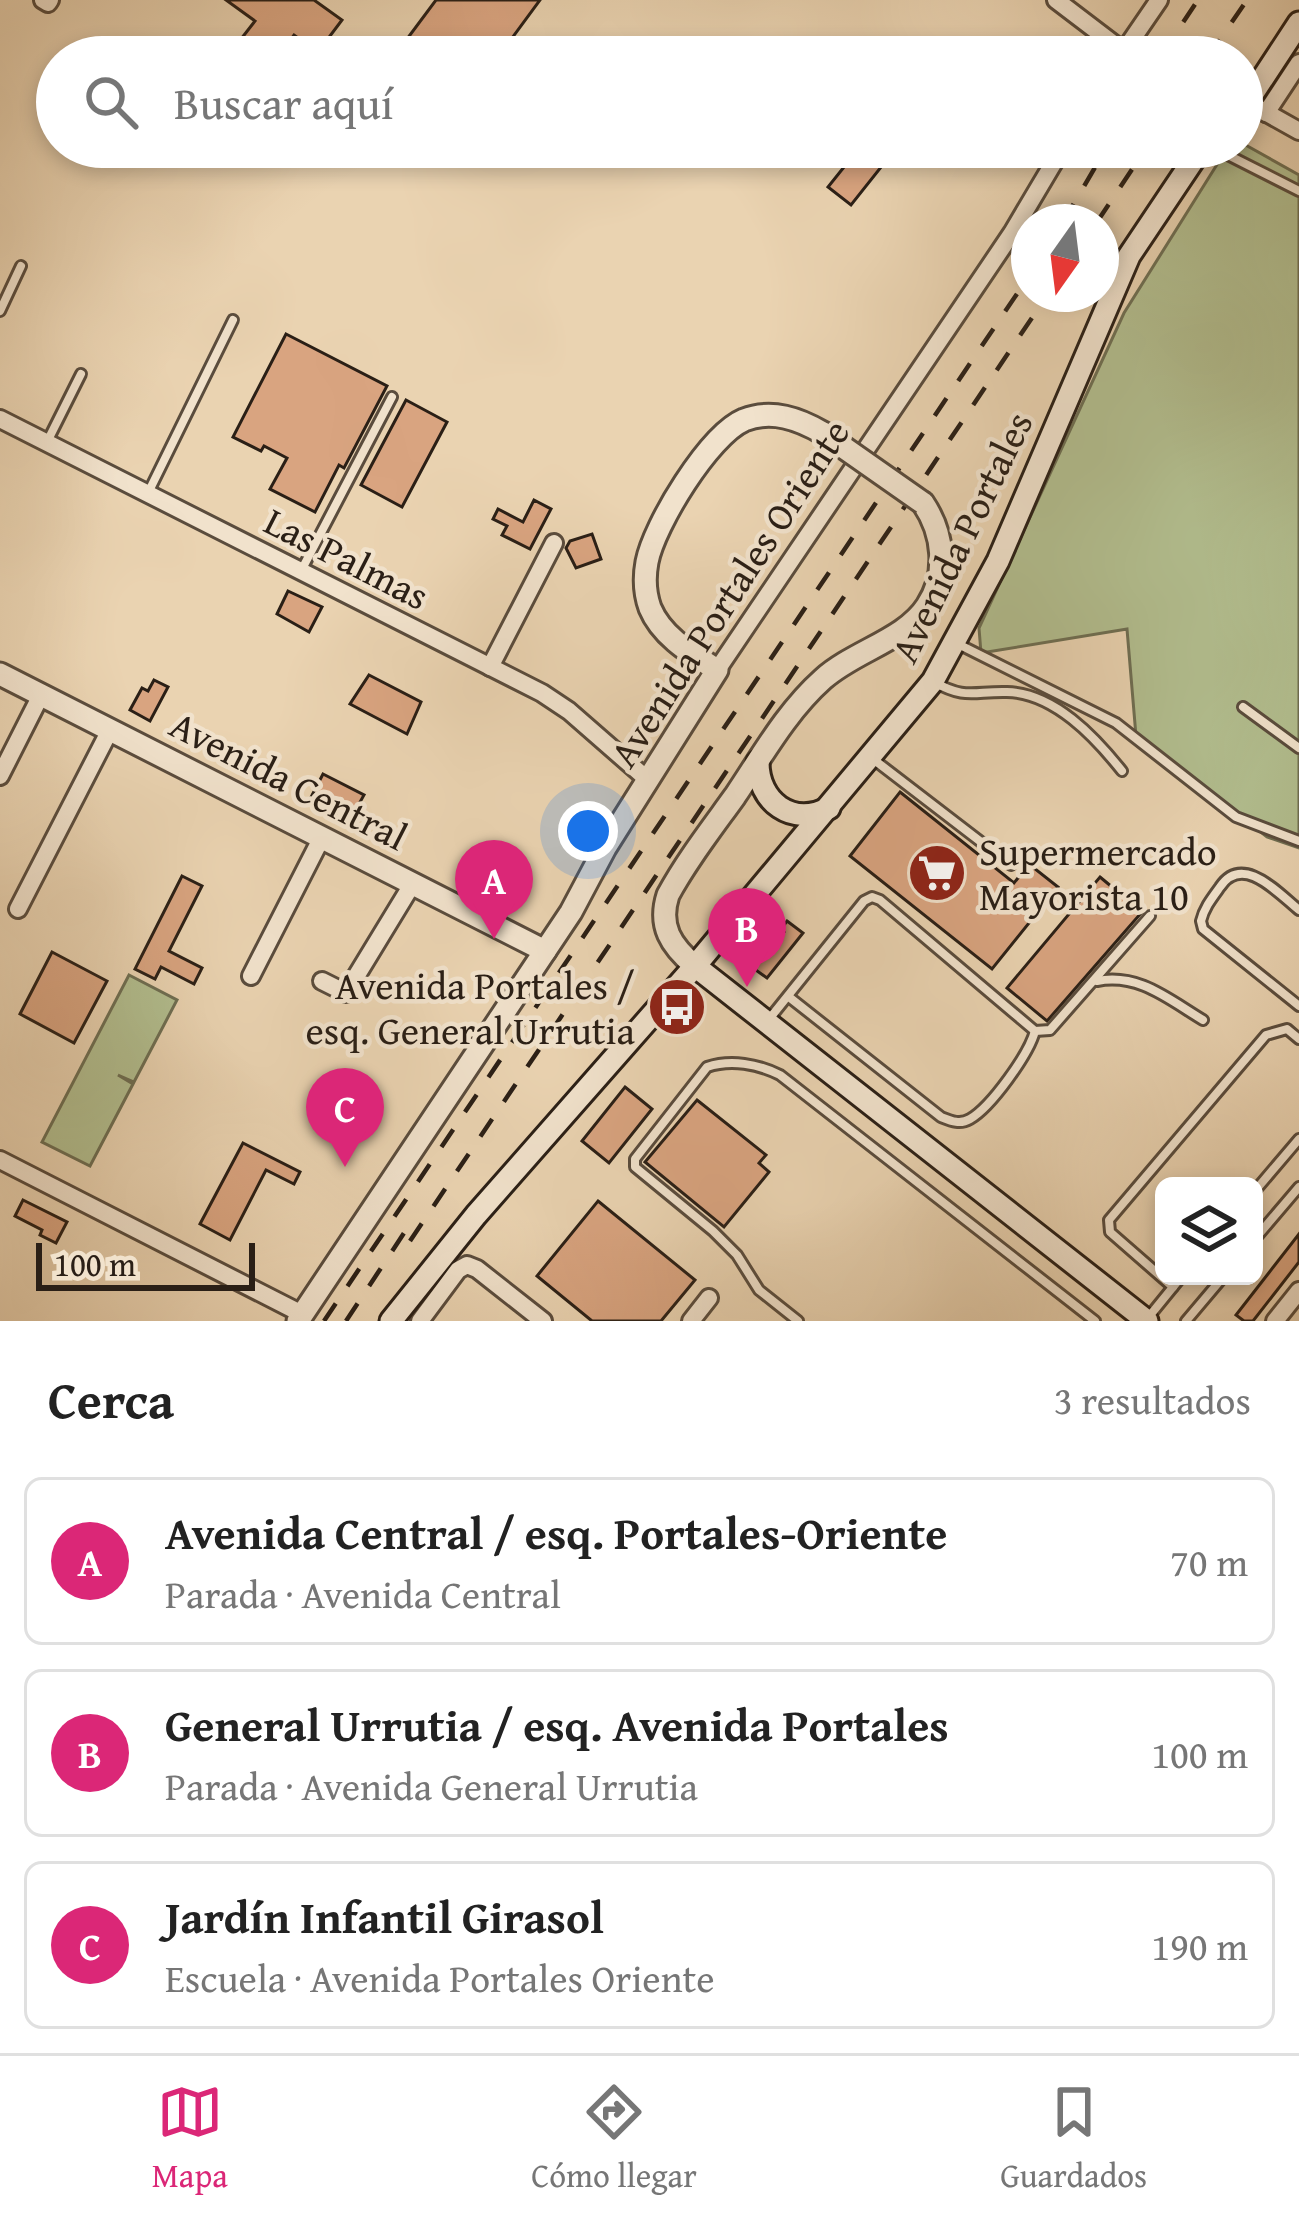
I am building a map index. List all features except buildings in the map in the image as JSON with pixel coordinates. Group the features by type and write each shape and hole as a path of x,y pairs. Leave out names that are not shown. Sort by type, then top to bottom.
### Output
{"street":[{"path":"1056,0 1099,36"},
{"path":"1134,36 1159,0"},
{"path":"1263,72 1299,1"},
{"path":"1263,79 1299,23"},
{"path":"1263,91 1299,63"},
{"path":"1263,111 1299,131"},
{"name":"Avenida Portales Oriente","path":"300,1318 545,951 717,670 1012,233 1051,168"},
{"name":"Avenida Portales","path":"391,1321 476,1215 695,966 933,681 998,561 1119,285 1142,262 1200,168"},
{"name":"Avenida Portales","path":"695,966 666,932 668,895 794,710 818,683 859,651 910,626 927,606 938,582 941,556 935,525 923,503 824,433 778,416 758,416 737,424 703,458 655,539 645,582 653,615 678,643 717,670"},
{"name":"Las Palmas","path":"0,419 558,703 648,780"},
{"path":"490,668 554,543"},
{"name":"Avenida Central","path":"0,674 545,951"},
{"path":"0,776 41,695"},
{"path":"18,909 110,730"},
{"path":"758,762 764,791 783,810 806,816 830,807"},
{"path":"251,976 322,837"},
{"path":"322,981 346,993 413,884"},
{"path":"695,966 1146,1321"},
{"path":"0,1160 300,1318"},
{"path":"420,1321 458,1270 467,1265 543,1321"},
{"path":"1281,1319 1299,1291"},
{"path":"691,1321 709,1298"}],"lane":[{"path":"1253,168 1299,190"},
{"path":"0,310 21,266"},
{"path":"148,494 233,320"},
{"path":"47,443 81,374"},
{"path":"301,571 392,397"},
{"path":"957,643 1116,723 1236,817 1299,841"},
{"path":"933,681 965,696 1012,692 1031,697 1087,730 1122,771"},
{"path":"1243,706 1299,748"},
{"path":"872,758 1012,865"},
{"path":"1299,910 1259,877 1236,873 1226,877 1201,921 1203,929 1299,1006"},
{"path":"768,1021 872,897 1035,1031 1050,1030 1150,916"},
{"path":"1093,982 1119,977 1139,981 1203,1020"},
{"path":"789,997 941,1117 954,1122 972,1118 1024,1058 1035,1031"},
{"path":"1146,1321 1173,1287 1110,1232 1109,1220 1265,1035 1286,1029 1299,1039"},
{"path":"798,1321 759,1290 737,1255 713,1231 634,1167 635,1159 707,1067 721,1062 764,1066 780,1075 1096,1321"},
{"path":"1263,1181 1299,1139"},
{"path":"1263,1229 1299,1187"},
{"path":"1186,1321 1216,1285"}],"green space":[{"path":"1263,155 1299,175 1299,848 1267,837 1136,736 1127,629 981,653 979,628 1124,313 1215,168 1263,168"},
{"path":"129,975 177,1000 134,1082 118,1075 133,1084 90,1166 42,1142"}],"railway":[{"path":"1174,36 1198,0"},
{"path":"1222,36 1247,0"},
{"path":"1074,204 1095,168"},
{"path":"1109,204 1133,168"},
{"path":"324,1321 1011,303"},
{"path":"410,1241 1036,312"},
{"path":"346,1321 410,1224"}],"place":[{"name":"Supermercado Mayorista 10","path":"937,873"},
{"name":"Avenida Central / esq. Portales-Oriente","path":"494,939"},
{"name":"General Urrutia / esq. Avenida Portales","path":"747,987"},
{"name":"Avenida Portales / esq. General Urrutia","path":"677,1007"},
{"name":"Jardín Infantil Girasol","path":"345,1167"}]}
